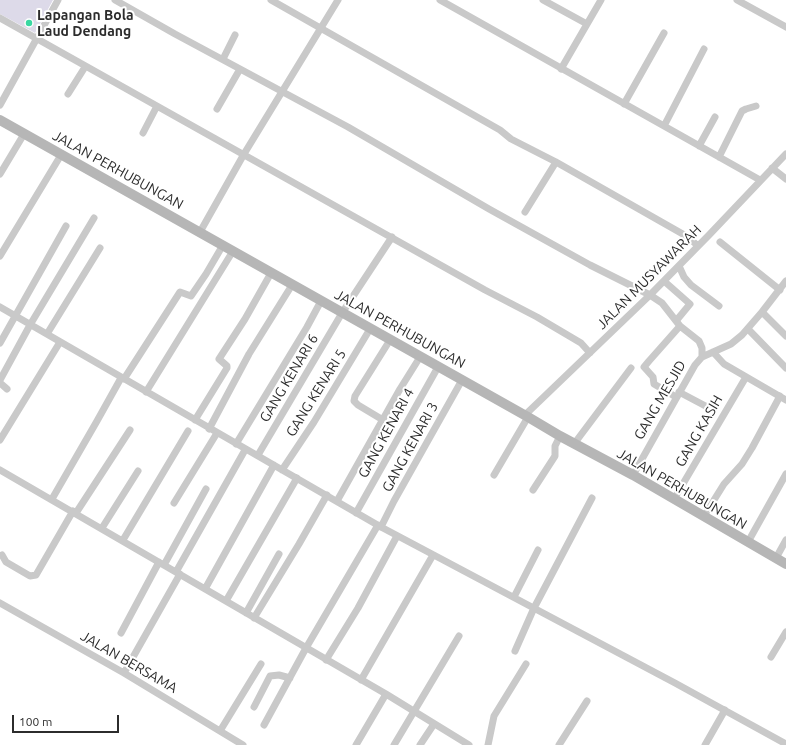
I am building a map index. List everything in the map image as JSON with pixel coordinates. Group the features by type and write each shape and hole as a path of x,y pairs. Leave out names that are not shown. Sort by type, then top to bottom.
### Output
{"main road":[{"name":"JALAN PERHUBUNGAN","path":"0,120 527,416 574,444 633,475 786,564"}],"street":[{"path":"0,105 58,0"},
{"path":"115,0 348,127 489,209 590,265 650,295 662,304 678,324 698,341 702,348 702,357"},
{"path":"271,0 500,130 511,139 556,162 688,237 698,246"},
{"path":"200,232 244,154 338,0"},
{"path":"440,0 760,180"},
{"path":"543,0 587,24"},
{"path":"561,69 601,0"},
{"path":"737,0 786,27"},
{"path":"0,18 85,67 536,317 580,343 590,353"},
{"path":"624,104 664,33"},
{"path":"223,59 235,35"},
{"path":"664,126 704,49"},
{"path":"68,94 85,67"},
{"path":"217,109 240,69"},
{"path":"143,134 157,106"},
{"path":"719,157 741,113 746,109 756,106"},
{"path":"699,146 715,117"},
{"path":"0,174 24,134"},
{"name":"JALAN MUSYAWARAH","path":"494,474 527,416 679,266 786,154"},
{"path":"0,256 62,155"},
{"path":"525,212 556,162"},
{"path":"772,168 786,179"},
{"path":"0,380 30,325 94,218"},
{"path":"0,343 66,226"},
{"name":"GANG KENARI 6","path":"258,455 342,313 392,237"},
{"path":"720,242 783,287"},
{"path":"52,500 123,378 180,292 191,296 223,245"},
{"path":"47,334 100,248"},
{"path":"146,392 233,251"},
{"path":"679,266 684,277 691,285 719,306"},
{"path":"195,420 227,368 227,366 219,360 245,319 271,273"},
{"path":"664,281 690,304 678,324 644,368 653,377 654,384 713,410"},
{"path":"209,429 249,354 292,285"},
{"name":"GANG MESJID","path":"633,475 695,364 702,357 731,344 748,329 783,287"},
{"path":"236,444 293,351 321,301"},
{"path":"0,307 245,450 258,455 380,526 786,744"},
{"path":"762,312 786,336"},
{"name":"GANG KENARI 5","path":"282,470 314,422 370,329"},
{"path":"748,329 786,368"},
{"path":"383,420 354,401 355,396 390,340"},
{"path":"0,440 60,342"},
{"path":"704,516 724,484 742,464 783,398 720,361 713,352"},
{"path":"337,502 420,357"},
{"name":"GANG KENARI 4","path":"356,512 438,367"},
{"path":"574,444 631,368"},
{"name":"GANG KASIH","path":"674,499 746,377"},
{"name":"GANG KENARI 3","path":"264,725 306,648 380,526 462,380"},
{"path":"0,383 6,389"},
{"path":"2,555 6,562 30,576 36,575 74,512 130,430"},
{"path":"123,540 188,431"},
{"path":"174,503 217,433"},
{"path":"533,490 555,456 555,446 560,436"},
{"path":"124,674 245,450"},
{"path":"205,589 274,465"},
{"path":"0,470 386,694 469,745"},
{"path":"102,528 138,471"},
{"path":"748,542 786,474"},
{"path":"226,601 297,478"},
{"path":"121,633 206,489"},
{"path":"254,618 327,495"},
{"path":"515,651 534,608 592,498"},
{"path":"326,660 358,608 398,536"},
{"path":"776,558 786,540"},
{"path":"511,596 538,550"},
{"path":"246,613 279,554"},
{"path":"361,680 434,555"},
{"name":"JALAN BERSAMA","path":"0,603 124,674 243,745"},
{"path":"772,657 786,632"},
{"path":"394,745 459,636"},
{"path":"220,731 261,664"},
{"path":"488,745 494,716 526,664"},
{"path":"254,707 270,676 279,675 290,678"},
{"path":"356,745 386,694"},
{"path":"559,745 587,701"},
{"path":"706,745 725,710"},
{"path":"420,745 434,724"}],"shaded area":[{"name":"Lapangan Bola Laud Dendang","path":"0,0 53,0 35,33 0,14"}],"place":[{"name":"Lapangan Bola Laud Dendang","path":"29,23"}]}
